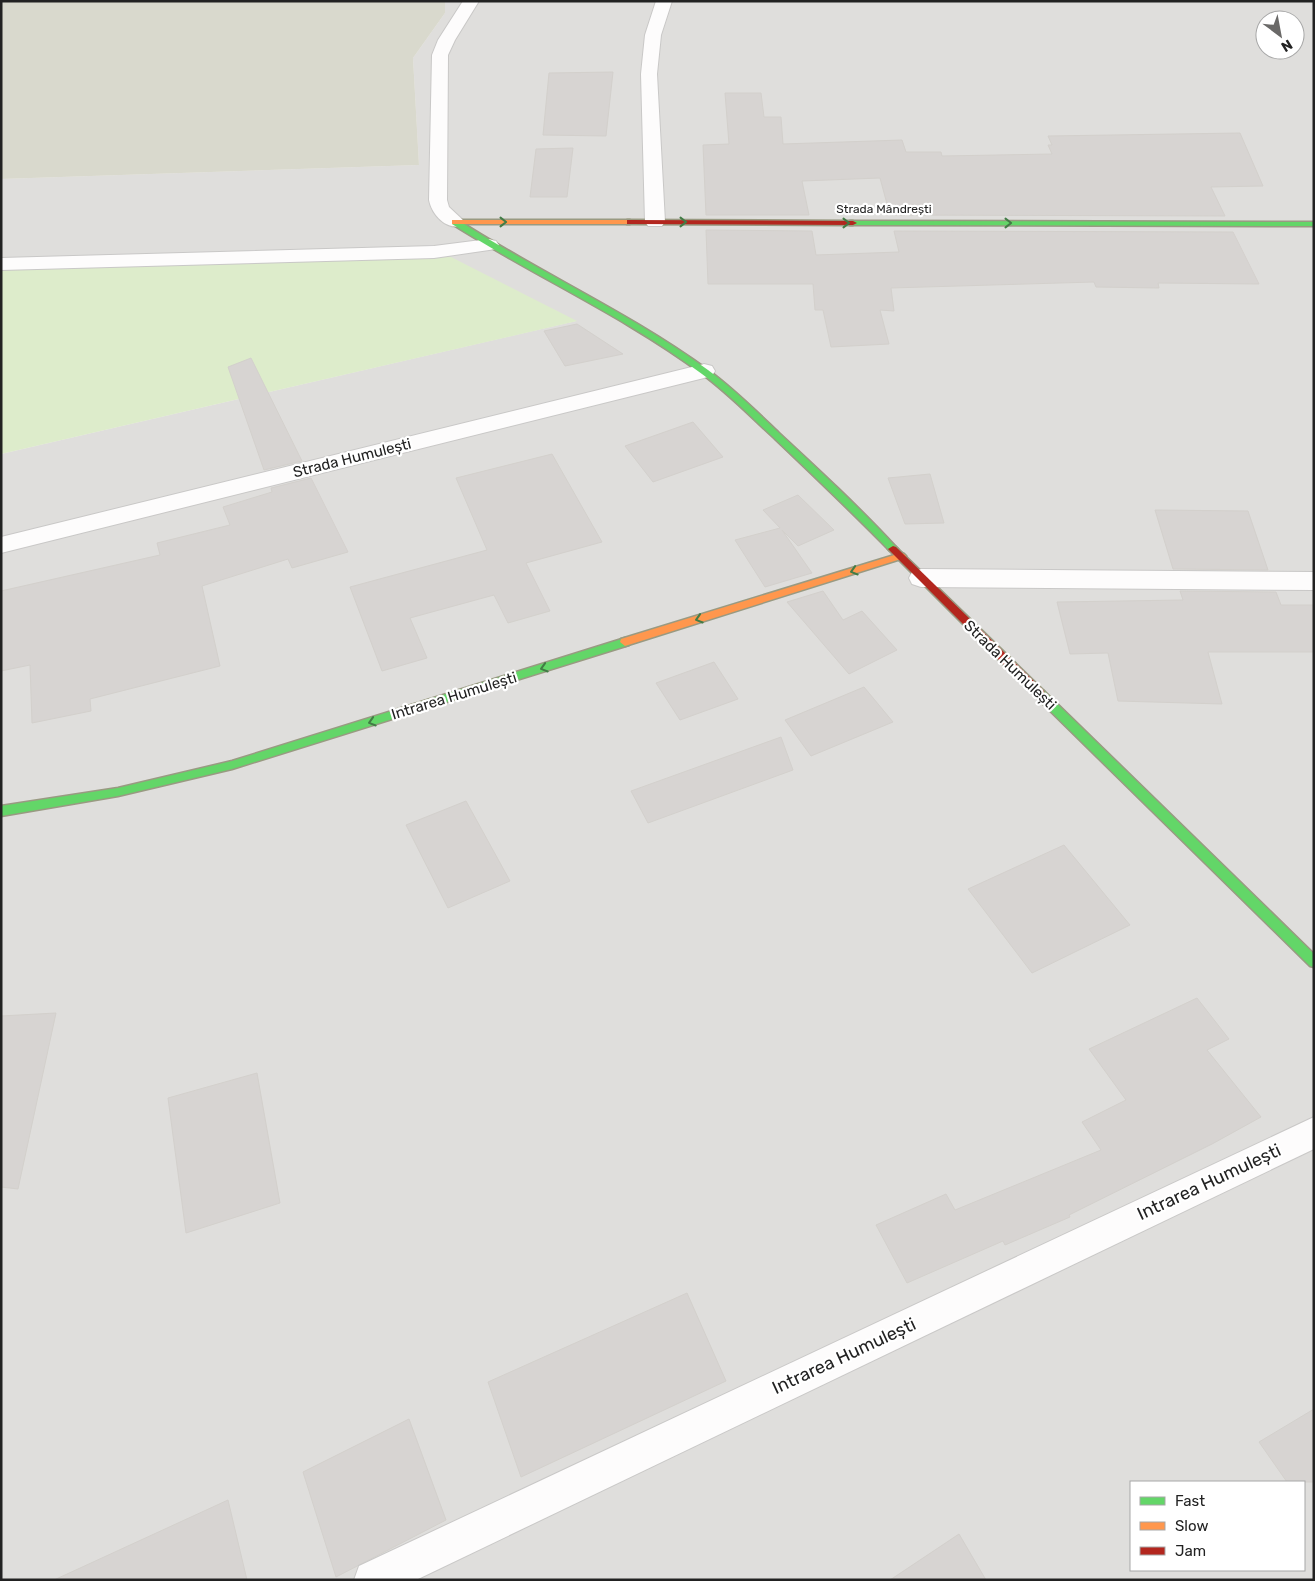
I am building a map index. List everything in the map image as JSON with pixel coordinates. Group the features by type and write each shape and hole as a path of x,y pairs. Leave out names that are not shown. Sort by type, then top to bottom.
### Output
{"street":[{"name":"Strada Humulești","path":"471,1 464,16 446,37 440,55 438,200 444,214 489,245 612,312 704,371 758,415 901,556 920,578 1314,962"},
{"path":"655,222 649,74 653,35 664,1"},
{"name":"Strada Mândrești","path":"455,222 1314,224"},
{"path":"1,264 434,252 489,245"},
{"name":"Strada Humulești","path":"1,545 704,371"},
{"name":"Intrarea Humulești","path":"1,811 82,801 160,785 232,765 901,556"},
{"path":"920,578 1314,581"},
{"name":"Intrarea Humulești","path":"373,1580 1314,1132"}],"shaded area":[{"path":"1,1 445,1 445,13 413,58 419,165 1,179"},
{"path":"445,1 1314,1 1314,1580 1,1580 1,454 576,321 1,269 1,179 419,165 413,58 445,13"}],"green space":[{"path":"451,257 577,321 1,454 1,269"}],"building":[{"path":"613,72 606,136 543,135 549,73"},
{"path":"725,93 761,93 764,117 781,117 783,144 902,140 906,152 941,152 942,156 1052,154 1048,145 1052,145 1048,136 1240,133 1263,186 1211,187 1225,216 890,215 880,178 802,181 809,215 706,215 703,145 729,144"},
{"path":"573,148 567,197 530,197 536,149"},
{"path":"706,230 812,231 816,255 899,252 894,231 1233,232 1259,284 1158,283 1159,288 1096,287 1094,282 891,288 894,311 880,310 889,344 831,347 823,310 815,310 813,284 708,284"},
{"path":"577,324 623,354 565,366 544,331"},
{"path":"251,358 302,461 264,470 228,367"},
{"path":"693,422 723,457 653,482 625,446"},
{"path":"552,454 602,542 526,563 550,611 508,623 494,595 410,618 427,658 382,671 350,587 487,550 456,478"},
{"path":"930,474 944,523 905,524 888,478"},
{"path":"311,478 348,552 292,568 288,559 202,586 220,666 90,699 91,711 32,723 30,665 1,671 1,591 160,555 157,543 230,525 223,507 272,492 271,488"},
{"path":"798,495 834,530 798,546 782,530 812,573 765,587 735,540 780,528 763,510"},
{"path":"1155,510 1248,511 1268,570 1173,569"},
{"path":"823,591 843,620 862,611 897,650 849,674 787,602"},
{"path":"1180,591 1276,592 1281,605 1314,605 1314,652 1208,652 1222,704 1118,701 1108,653 1070,654 1057,602 1183,600"},
{"path":"714,662 738,699 680,720 656,683"},
{"path":"864,687 893,722 811,756 785,720"},
{"path":"781,737 793,770 648,823 631,791"},
{"path":"466,801 510,881 448,908 406,825"},
{"path":"1064,845 1130,925 1032,973 968,889"},
{"path":"1197,998 1229,1039 1207,1050 1261,1117 1212,1144 1069,1215 1070,1217 1005,1245 1003,1241 907,1283 876,1225 946,1194 955,1210 1101,1150 1082,1122 1126,1100 1089,1049"},
{"path":"56,1013 18,1189 1,1187 1,1016"},
{"path":"257,1073 280,1203 186,1233 168,1098"},
{"path":"687,1293 726,1381 521,1477 488,1382"},
{"path":"1314,1409 1314,1482 1286,1481 1259,1442"},
{"path":"409,1419 446,1520 336,1577 303,1472"},
{"path":"228,1500 247,1580 54,1580"},
{"path":"959,1534 986,1580 890,1580"}],"traffic: fast":[{"path":"455,222 517,260 613,313 705,372 750,410 893,549"},
{"path":"853,223 1314,224"},
{"path":"1,811 118,792 232,765 625,642"},
{"path":"1040,694 1314,962"}],"traffic: slow":[{"path":"455,222 630,222"},
{"path":"625,642 901,556"}],"traffic: jam":[{"path":"630,222 853,223"},
{"path":"893,549 1040,694"}]}
